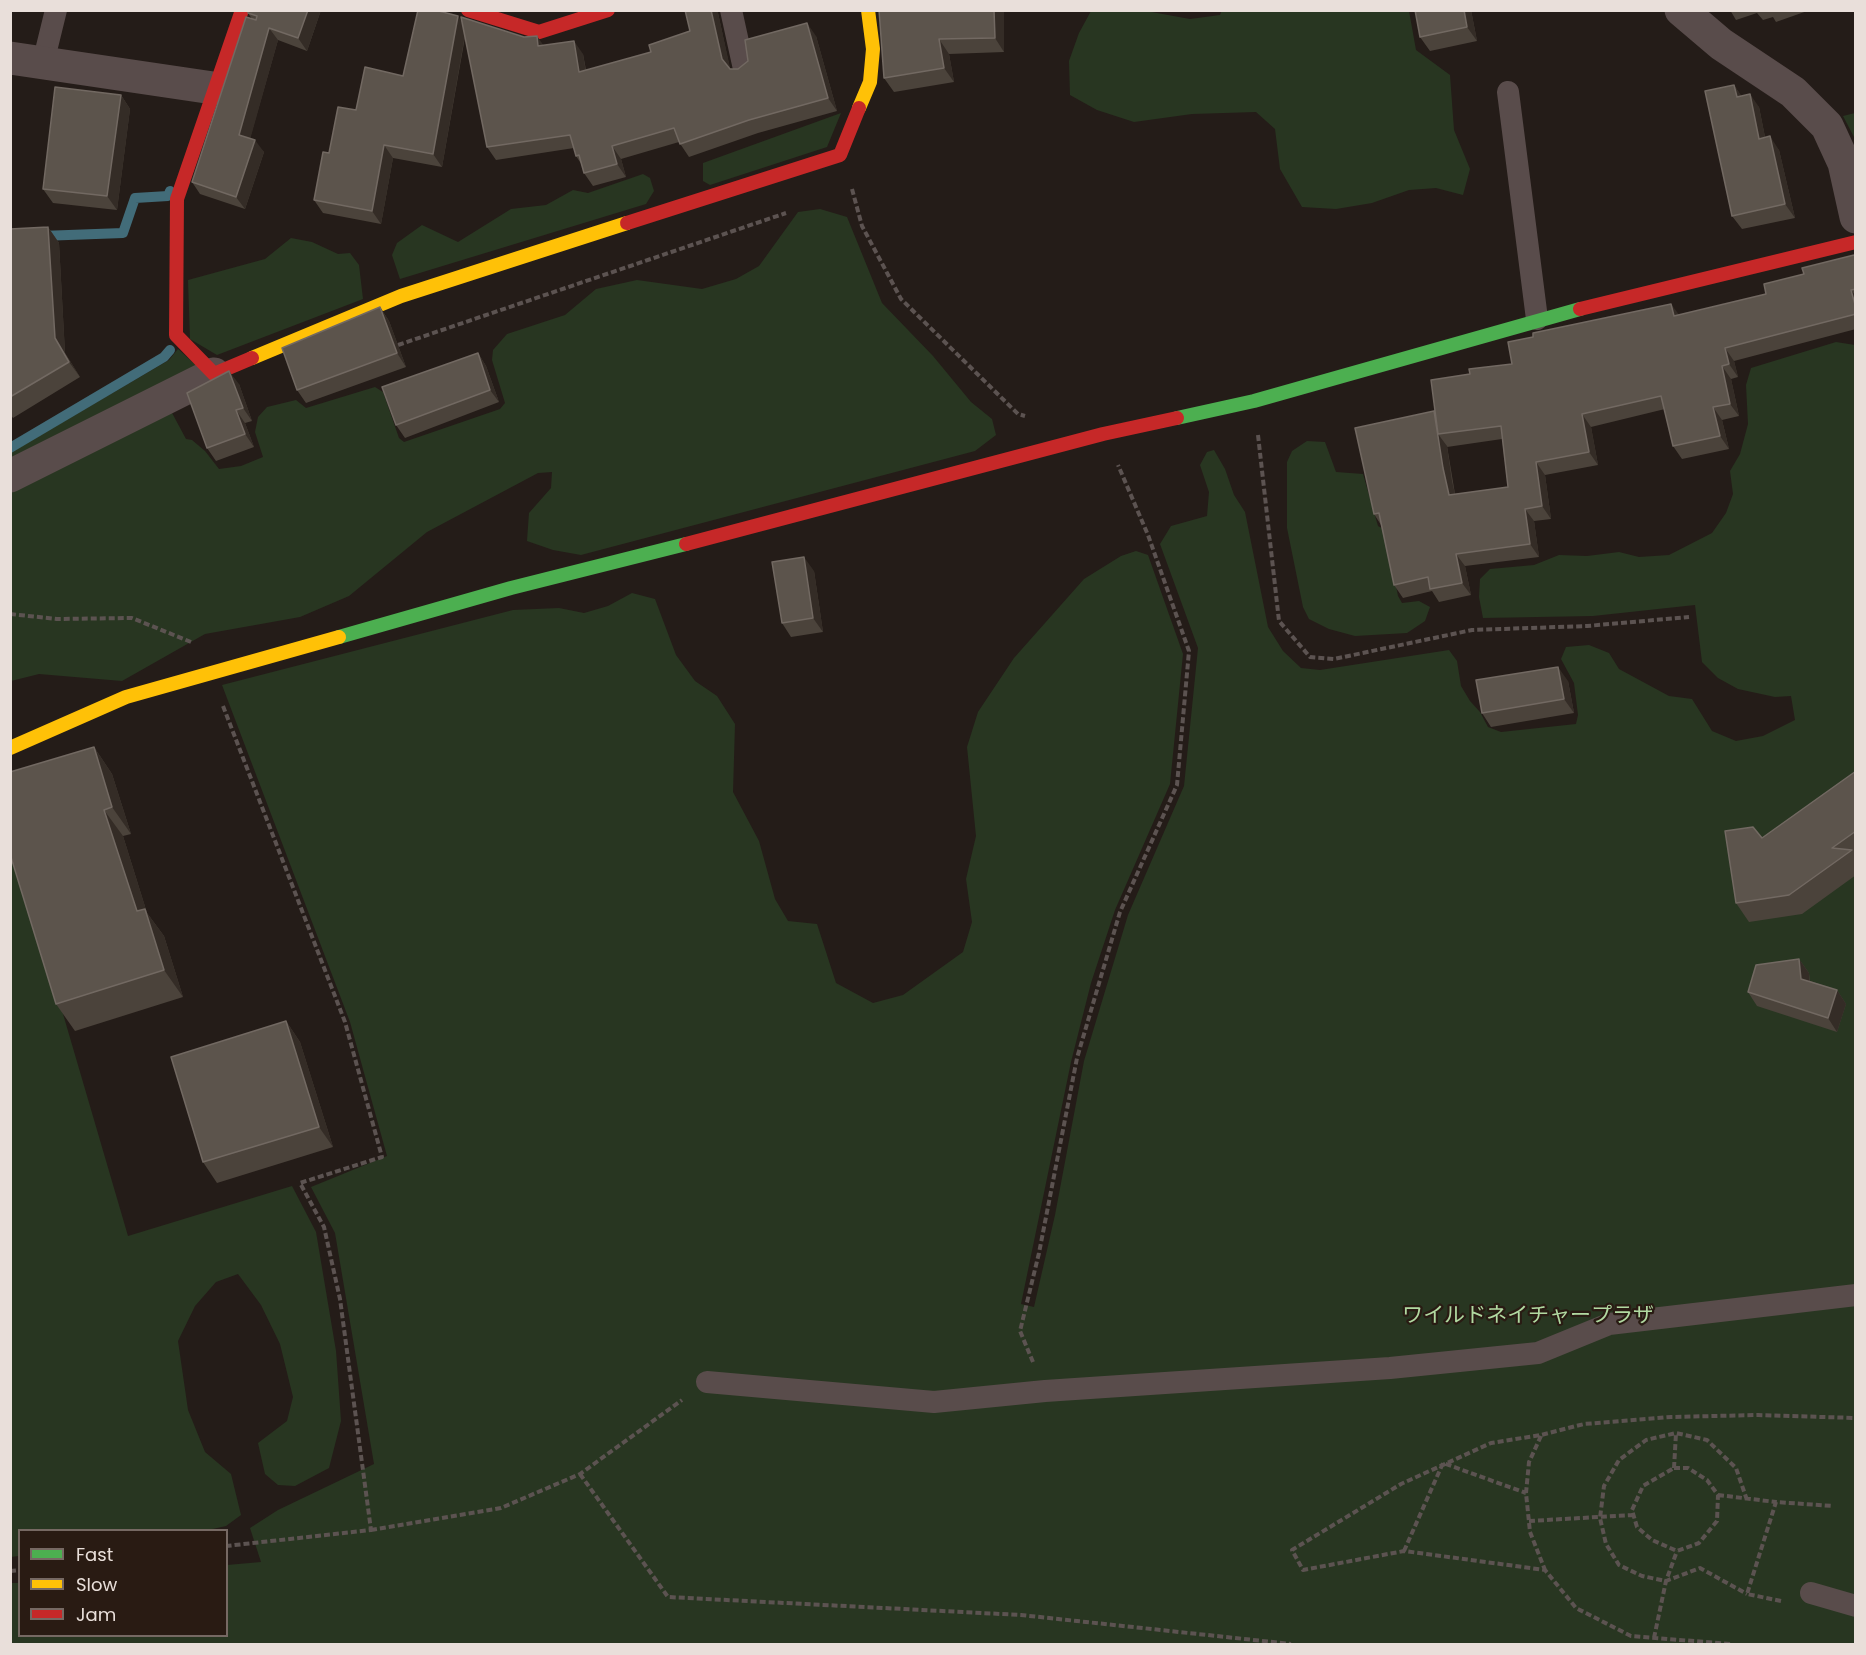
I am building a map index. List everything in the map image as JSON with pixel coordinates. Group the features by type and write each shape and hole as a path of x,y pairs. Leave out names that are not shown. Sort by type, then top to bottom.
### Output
{"street":[{"path":"214,374 176,335 177,199 213,88 242,10"},
{"path":"468,10 538,32 608,10"},
{"path":"10,476 214,374 401,296 840,155 870,82 873,49 868,10"},
{"path":"1681,10 1721,44 1793,92 1827,126 1844,163 1856,217"},
{"path":"10,58 213,88"},
{"path":"10,748 126,698 210,672 511,588 847,503 1103,434 1254,401 1537,319 1856,242"}],"lane":[{"path":"44,63 56,10"},
{"path":"730,10 744,69"},
{"path":"1508,92 1537,319"},
{"path":"707,1382 934,1402 1045,1391 1390,1368 1538,1353 1609,1324 1856,1295"},
{"path":"1811,1593 1856,1606"}],"path":[{"path":"840,155 862,226 901,299 1018,414 1028,417"},
{"path":"841,195 852,191"},
{"path":"398,345 796,210"},
{"path":"1254,401 1279,621 1310,657 1334,659 1472,630 1587,626 1689,617"},
{"path":"1045,1391 1020,1331 1039,1252 1077,1058 1120,912 1177,785 1189,651 1148,535 1126,485"},
{"path":"10,614 57,619 132,618 181,636 208,653 210,672 345,1022 382,1156 300,1183 324,1227 337,1288 371,1530"},
{"path":"228,1546 371,1530 501,1508 580,1474 707,1382"},
{"path":"1545,1570 1404,1551 1303,1570 1292,1550 1401,1484 1491,1443 1584,1425 1671,1418 1758,1415 1856,1418"},
{"path":"1674,1468 1676,1433"},
{"path":"1747,1500 1736,1468 1707,1440 1676,1433 1646,1440 1619,1460 1604,1486 1600,1518 1606,1544 1619,1565 1642,1576 1666,1581 1700,1568 1747,1594 1783,1602 1811,1593"},
{"path":"1541,1435 1529,1462 1526,1493 1529,1521 1545,1570 1576,1608 1631,1636 1730,1644"},
{"path":"1443,1463 1526,1493"},
{"path":"1404,1551 1443,1463"},
{"path":"1674,1468 1688,1468 1707,1480 1718,1495 1718,1521 1700,1543 1677,1551 1652,1540 1637,1527 1632,1510 1643,1486 1674,1468"},
{"path":"580,1474 668,1597 1021,1615 1291,1644"},
{"path":"1718,1495 1747,1500 1833,1506"},
{"path":"1747,1594 1765,1545 1776,1502"},
{"path":"1529,1521 1633,1515"},
{"path":"1654,1638 1666,1581 1677,1551"}],"green space":[{"path":"1222,10 1409,11 1416,50 1450,75 1454,130 1470,169 1463,195 1436,188 1409,190 1372,203 1336,209 1302,207 1280,169 1275,129 1256,112 1192,114 1134,122 1097,110 1070,95 1069,61 1079,33 1091,11 1146,11 1190,19 1220,15"},
{"path":"841,113 827,147 710,185 703,181 703,163"},
{"path":"1856,113 1855,139 1843,116"},
{"path":"643,174 650,178 654,191 646,204 400,279 392,255 397,243 422,225 458,242 511,209 546,205 573,190 588,193"},
{"path":"820,209 847,217 882,303 933,356 971,402 992,419 996,435 975,451 581,555 553,550 527,541 529,513 551,488 552,472 538,473 427,532 349,596 300,617 205,634 122,681 39,674 11,681 11,486 171,411 186,439 192,440 205,451 219,469 241,466 263,457 255,432 258,417 267,407 296,400 306,408 375,387 383,392 399,438 404,442 500,409 505,403 492,360 493,350 507,334 565,315 596,289 637,280 702,289 736,279 759,266 798,212"},
{"path":"291,238 312,242 338,254 350,253 359,265 363,299 217,355 190,339 188,280 265,259"},
{"name":"ワイルドネイチャープラザ","path":"1836,342 1855,345 1855,1644 11,1644 11,1583 18,1583 18,1637 228,1637 228,1565 261,1562 250,1528 278,1510 374,1464 335,1233 311,1187 387,1156 350,1022 222,685 513,610 559,608 584,613 608,606 632,593 655,599 676,655 695,681 717,696 735,724 733,792 759,841 775,899 788,921 817,924 836,983 873,1003 903,995 963,952 972,922 966,879 976,836 967,747 978,712 1014,658 1084,579 1121,556 1136,551 1148,555 1183,654 1170,784 1115,910 1091,983 1071,1062 1021,1304 1034,1307 1055,1215 1084,1061 1128,915 1184,786 1198,648 1160,544 1171,526 1207,516 1209,492 1200,465 1207,452 1214,450 1225,469 1234,495 1245,512 1268,627 1283,651 1301,668 1320,670 1449,650 1457,661 1461,686 1470,701 1480,712 1488,727 1501,732 1576,724 1578,715 1574,683 1561,659 1566,647 1589,645 1609,653 1619,669 1669,696 1692,699 1712,731 1736,741 1763,736 1795,720 1791,696 1775,697 1738,689 1718,678 1702,662 1695,605 1593,616 1483,618 1479,597 1480,579 1490,569 1534,565 1559,555 1587,556 1619,552 1639,557 1669,555 1712,533 1726,513 1733,494 1730,471 1740,454 1748,424 1746,385 1751,368"},
{"path":"178,349 199,368 11,464 10,453 169,360"},
{"path":"1307,441 1325,442 1336,472 1363,474 1378,526 1385,530 1398,596 1402,603 1419,601 1430,607 1425,621 1407,633 1355,636 1329,629 1309,619 1303,607 1287,528 1287,462 1292,451"},
{"path":"10,848 56,990 128,1236 292,1186 316,1232 336,1351 341,1421 329,1468 295,1486 278,1485 265,1474 258,1443 287,1421 293,1397 280,1344 261,1305 238,1274 216,1282 195,1306 178,1341 188,1410 205,1452 231,1474 241,1515 226,1526 212,1529 18,1529 18,1556 11,1557"}],"building":[{"path":"248,10 308,10 298,38 269,28 239,135 255,140 236,197 192,182 246,17 256,20 257,16 248,13"},
{"path":"418,10 435,10 458,16 433,154 384,145 372,211 314,200 323,152 329,153 338,107 356,110 365,67 403,76"},
{"path":"685,10 711,10 722,59 730,69 738,69 748,61 745,40 807,23 828,98 749,120 680,144 674,128 612,146 617,164 584,173 570,135 487,147 461,17 524,37 537,36 538,46 574,41 579,72 651,52 649,45 690,31"},
{"path":"879,10 994,10 995,38 939,39 944,68 884,78"},
{"path":"1415,10 1464,10 1467,27 1420,37"},
{"path":"1734,85 1737,97 1750,94 1759,139 1770,136 1785,204 1732,216 1705,91"},
{"path":"55,87 121,95 107,196 43,189"},
{"path":"48,227 55,338 69,362 10,397 10,229"},
{"path":"1854,255 1856,289 1851,290 1856,314 1725,348 1729,364 1722,366 1730,404 1713,407 1720,436 1673,446 1661,396 1582,414 1589,452 1536,462 1542,506 1525,509 1530,544 1456,554 1462,583 1430,589 1428,577 1394,585 1379,513 1374,514 1355,428 1434,411 1443,468 1449,495 1508,487 1501,426 1438,434 1431,380 1470,374 1469,369 1512,364 1508,342 1533,337 1533,333 1671,304 1674,316 1766,294 1764,284 1804,274 1802,268"},
{"path":"380,307 397,353 297,390 282,348"},
{"path":"478,353 490,390 396,425 382,387"},
{"path":"229,371 243,408 236,410 245,434 207,448 187,393"},
{"path":"804,557 813,618 782,623 772,562"},
{"path":"1558,667 1564,699 1482,713 1476,680"},
{"path":"94,747 112,807 104,810 137,911 145,909 164,970 56,1004 10,854 10,772"},
{"path":"1856,771 1856,831 1832,848 1852,850 1789,895 1736,903 1725,831 1753,827 1762,838"},
{"path":"1799,959 1801,979 1837,990 1828,1018 1748,992 1756,965"},
{"path":"286,1021 319,1127 203,1162 171,1057"}],"waterway":[{"path":"41,236 123,233 135,198 168,196 170,191"},
{"path":"10,448 164,357 170,350"}],"traffic: fast":[{"path":"1177,418 1254,401 1580,309"},
{"path":"339,637 511,588 686,544"}],"traffic: slow":[{"path":"859,108 870,82 873,49 868,10"},
{"path":"252,358 401,296 627,223"},
{"path":"10,748 126,697 339,637"}],"traffic: jam":[{"path":"242,10 177,199 176,335 214,374 252,358"},
{"path":"468,10 539,32 608,10"},
{"path":"627,223 840,155 859,108"},
{"path":"1580,309 1856,242"},
{"path":"686,544 1103,434 1177,418"}]}
